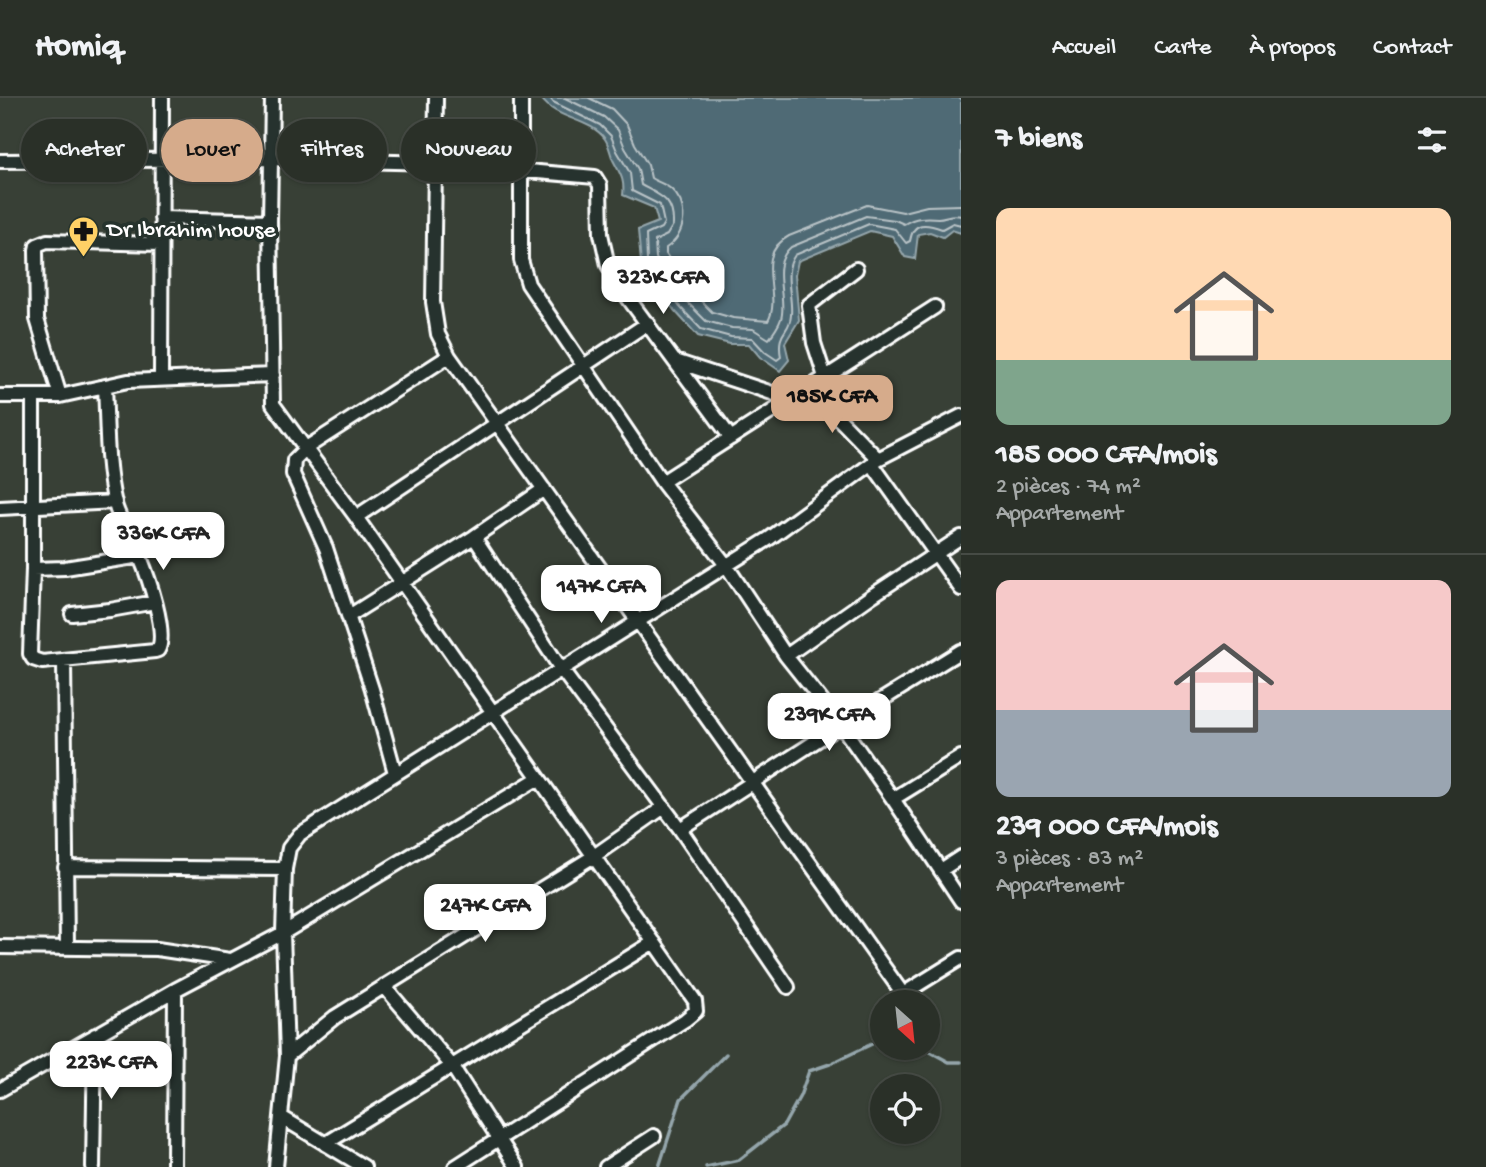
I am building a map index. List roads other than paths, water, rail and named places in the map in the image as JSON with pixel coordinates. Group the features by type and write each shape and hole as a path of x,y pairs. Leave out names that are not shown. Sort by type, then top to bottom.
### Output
{"street":[{"path":"162,98 162,119"},
{"path":"272,98 270,221 273,404 356,517 695,1001 695,1012 455,1167"},
{"path":"436,98 436,119"},
{"path":"521,98 521,119"},
{"path":"263,159 401,162"},
{"path":"0,161 161,161"},
{"path":"536,173 589,175 599,181 603,254 608,265 628,298 731,438"},
{"path":"161,379 162,182"},
{"path":"436,182 433,302 438,334 449,356 902,994 961,958"},
{"path":"521,182 521,260 524,276 662,482 726,565 786,656 841,725 961,901"},
{"path":"161,218 270,221"},
{"path":"61,396 37,319 37,245 47,241 160,244"},
{"path":"825,377 814,343 809,305 856,269"},
{"path":"662,482 935,307"},
{"path":"356,517 648,323"},
{"path":"396,773 326,548 293,474 294,460 306,448 449,356"},
{"path":"674,361 775,394 809,387"},
{"path":"0,396 61,396 105,386 161,379 273,375"},
{"path":"33,397 30,654 33,659 42,662 158,650 162,642 155,602 140,556 121,521 115,502 108,446 105,386"},
{"path":"809,387 875,461 961,589"},
{"path":"276,1167 287,1056 283,933 285,869 289,848 300,834 770,538 875,461 961,416"},
{"path":"349,616 544,489"},
{"path":"0,508 115,502"},
{"path":"474,537 561,669 680,829 788,987"},
{"path":"786,656 961,537"},
{"path":"33,569 65,568 140,556"},
{"path":"72,614 155,602"},
{"path":"680,829 961,651"},
{"path":"64,660 67,948"},
{"path":"893,799 961,757"},
{"path":"0,1090 175,990 283,933 537,779"},
{"path":"287,1056 335,1017 594,856 664,807"},
{"path":"941,870 961,858"},
{"path":"65,867 285,869"},
{"path":"325,1144 654,943"},
{"path":"0,947 171,950 230,960"},
{"path":"384,986 452,1066 517,1167"},
{"path":"174,1167 175,990"},
{"path":"93,1167 95,1035"},
{"path":"281,1117 365,1167"},
{"path":"606,1167 654,1136"}],"water":[{"path":"541,98 961,98 961,233 952,230 943,237 930,232 918,234 915,259 905,257 892,236 870,231 798,261 795,275 799,320 785,343 789,360 780,371 760,357 749,344 730,344 698,336 674,310 641,263 638,230 658,222 654,208 623,195 621,177 606,141 599,132 555,111"}],"waterway":[{"path":"706,1167 739,1160 784,1125 800,1096 809,1071 870,1045"},
{"path":"659,1167 681,1099 726,1054"},
{"path":"940,1057 949,1062 961,1062"}],"place":[{"name":"Dr Ibrahim house","path":"84,258"}]}
